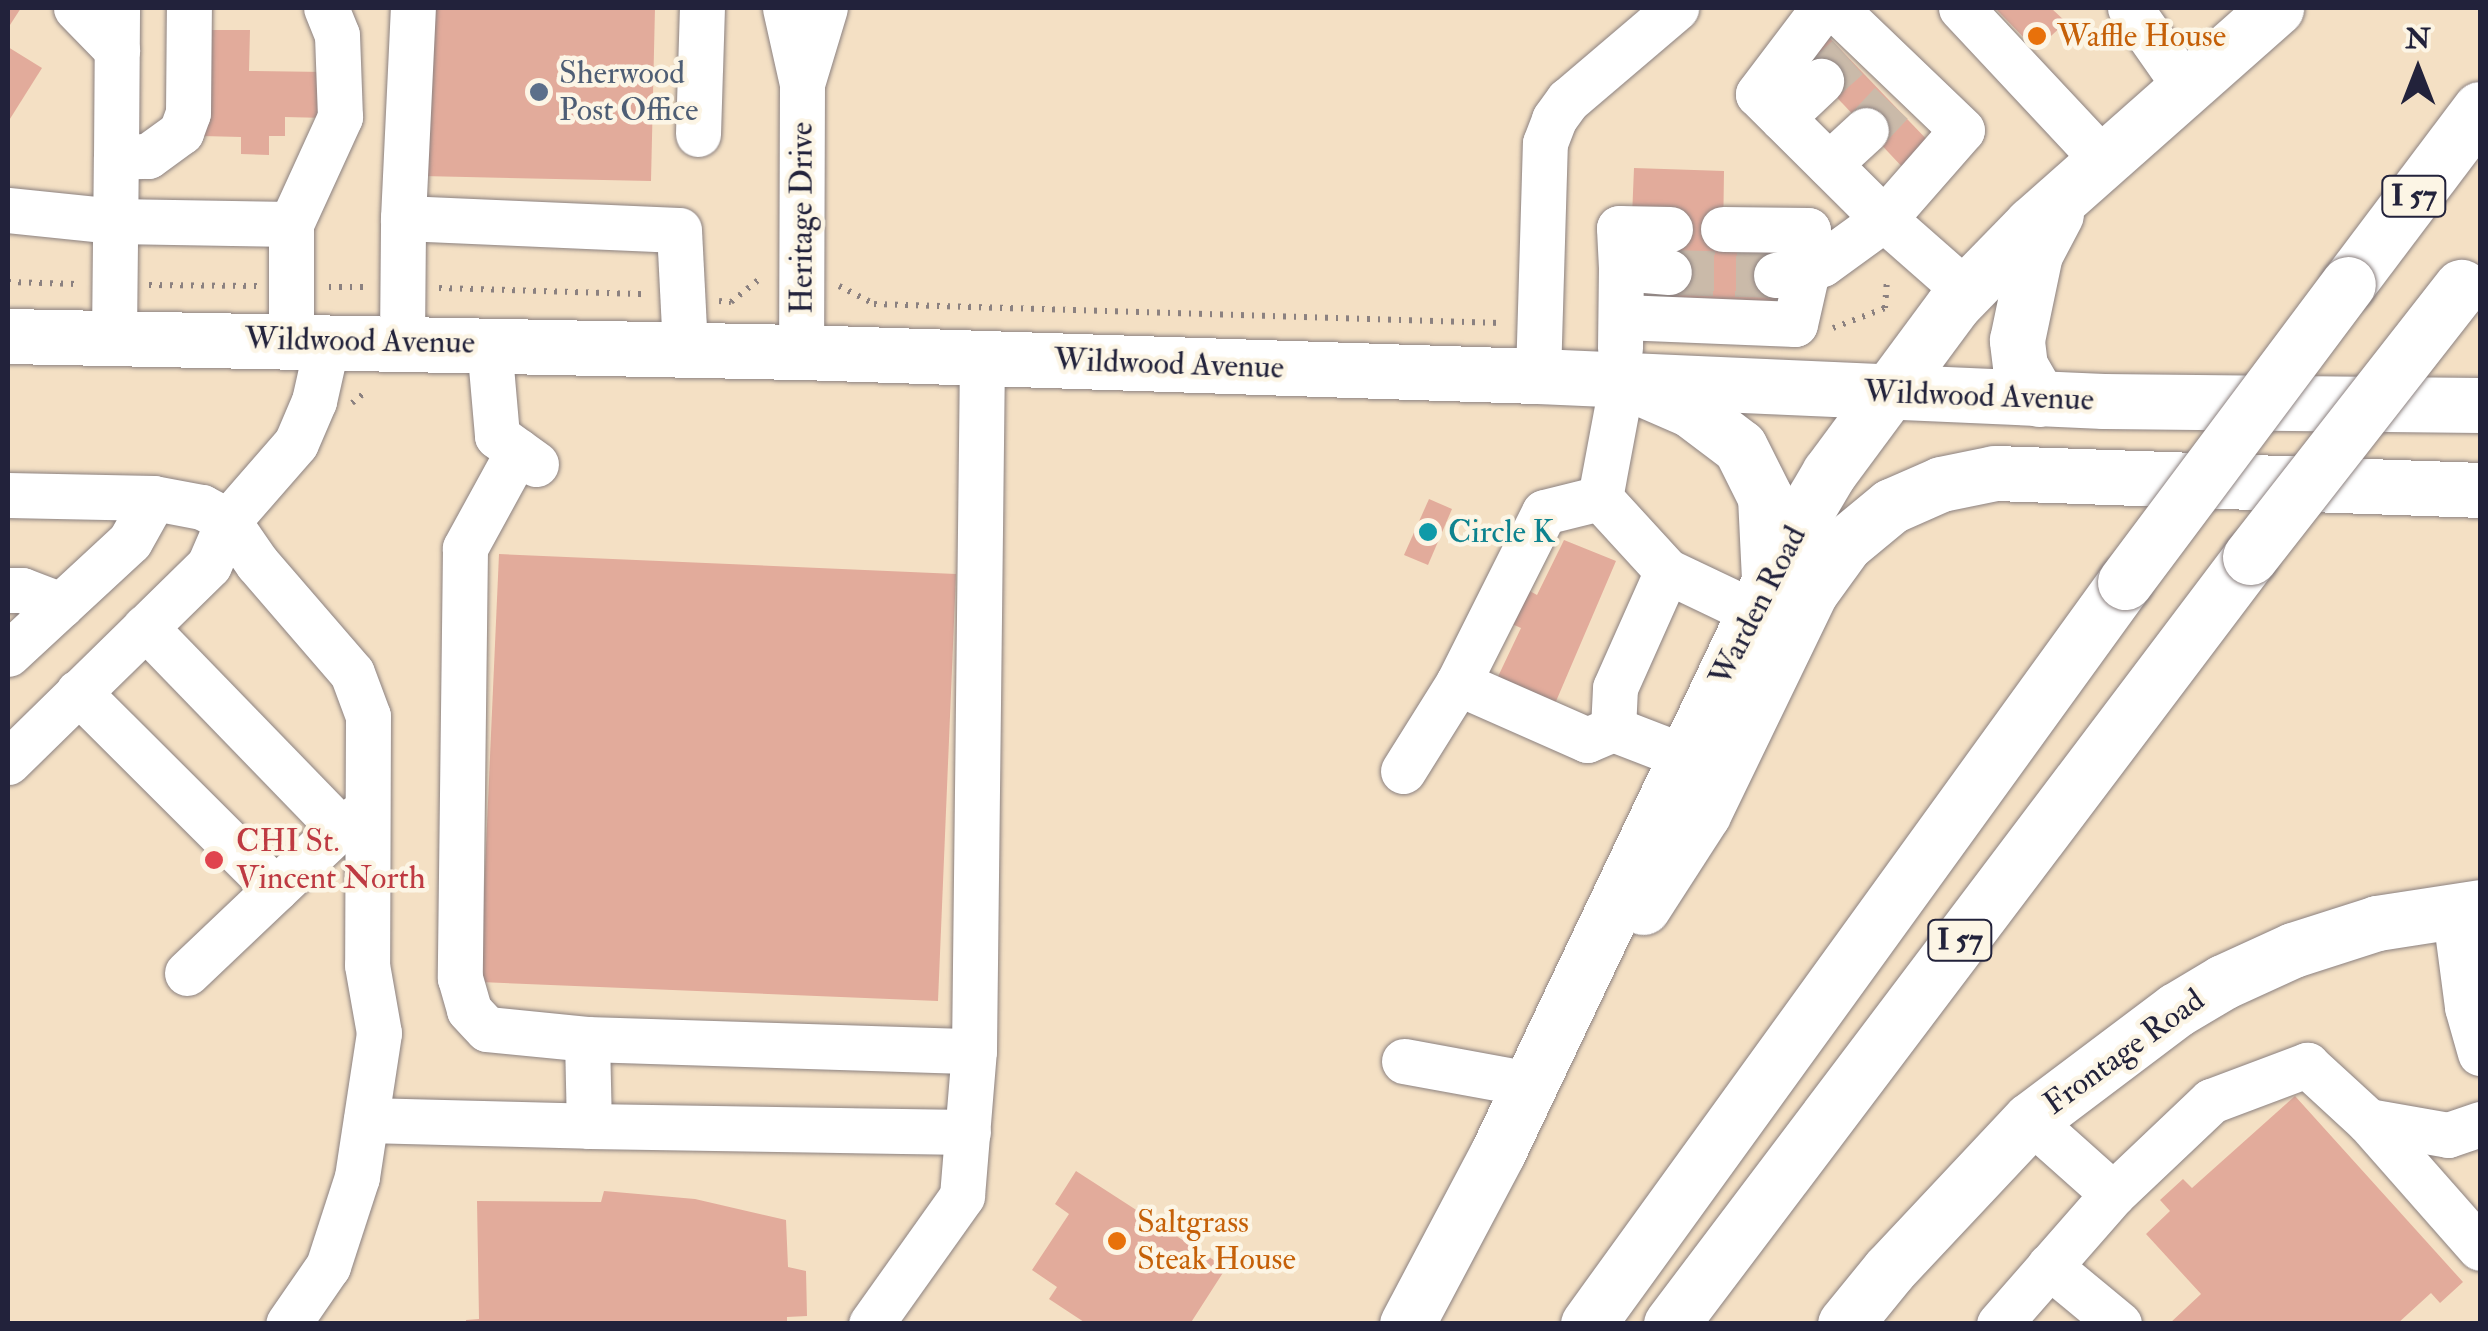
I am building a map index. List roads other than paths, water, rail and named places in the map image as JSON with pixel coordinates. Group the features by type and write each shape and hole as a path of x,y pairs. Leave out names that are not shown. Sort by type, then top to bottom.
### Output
{"main road":[{"name":"Warden Road","path":"1408,1324 1529,1084 1761,596 1830,473 1966,291 2086,177 2276,8"},
{"name":"I 57","path":"1588,1324 2126,582 2480,108"},
{"path":"2039,398 2020,366 2017,340 2035,254 2086,177"},
{"name":"I 57","path":"1671,1324 2250,557 2471,273"},
{"name":"Wildwood Avenue","path":"9,335 310,339 982,358 1539,350 1620,380 2039,398 2480,405"},
{"path":"1620,380 1691,410 1740,447 1765,497 1761,596"},
{"path":"1529,1084 1703,814 1811,591 1846,544 1890,506 1941,484 1994,473 2480,490"},
{"name":"Frontage Road","path":"1846,1324 1889,1270 2030,1120 2117,1052 2223,982 2377,923 2467,908"}],"street":[{"path":"76,8 117,29 114,337"},
{"path":"116,157 148,156 181,132 188,113 189,8"},
{"path":"8,762 209,565 228,521 296,443 314,401 310,339 291,224 340,117 337,35 326,8"},
{"path":"402,342 403,218 413,8"},
{"path":"698,134 702,8"},
{"name":"Heritage Drive","path":"785,8 802,84 801,352"},
{"name":"Heritage Drive","path":"802,84 825,8"},
{"path":"1539,350 1545,143 1554,119 1568,100 1676,8"},
{"path":"1823,8 1758,94 1884,219 1966,291"},
{"path":"1961,8 2086,177"},
{"path":"2130,8 2186,88"},
{"path":"1805,140 1864,74"},
{"path":"1805,140 1864,74"},
{"path":"1792,271 1822,264 1884,219 1962,130 1864,74"},
{"path":"8,210 114,221 291,224"},
{"path":"403,218 679,230 685,349"},
{"path":"1600,498 1620,380 1619,228 1670,250"},
{"path":"1622,317 1787,328 1795,324 1792,271 1808,230 1723,229"},
{"path":"1786,388 1787,328"},
{"path":"488,344 497,436 527,457 465,548 460,978 468,1010 487,1030 587,1040 974,1051"},
{"path":"870,1324 962,1196 974,1051 982,358"},
{"path":"8,495 154,498 202,508 228,521 257,563 352,673 368,716 354,819 367,965 379,1033 357,1177 328,1266 288,1324"},
{"path":"8,654 130,541 154,498"},
{"path":"1600,498 1667,571 1761,596"},
{"path":"1404,771 1458,683 1544,512 1600,498"},
{"path":"1613,729 1615,688 1667,571"},
{"path":"8,590 22,590 61,605"},
{"path":"145,628 354,819"},
{"path":"1458,683 1587,740 1613,729 1683,756"},
{"path":"78,692 276,889"},
{"path":"187,972 354,819"},
{"path":"2467,908 2466,1007 2480,1053"},
{"path":"587,1040 589,1126"},
{"path":"1404,1061 1529,1084"},
{"path":"1999,1324 2113,1194 2211,1102 2306,1065 2368,1121 2480,1248"},
{"path":"366,1120 968,1132"},
{"path":"2030,1120 2113,1194"},
{"path":"2368,1121 2448,1135 2480,1124"},
{"path":"2049,1266 2119,1324"}],"tunnel":[{"path":"1821,81 1848,57"},
{"path":"1866,130 1891,103"},
{"path":"1669,272 1776,275"}],"place":[{"name":"Waffle House","path":"2037,36"},
{"name":"Sherwood Post Office","path":"539,92"},
{"name":"Circle K","path":"1428,532"},
{"name":"CHI St. Vincent North","path":"214,860"},
{"name":"Saltgrass Steak House","path":"1117,1241"}]}
